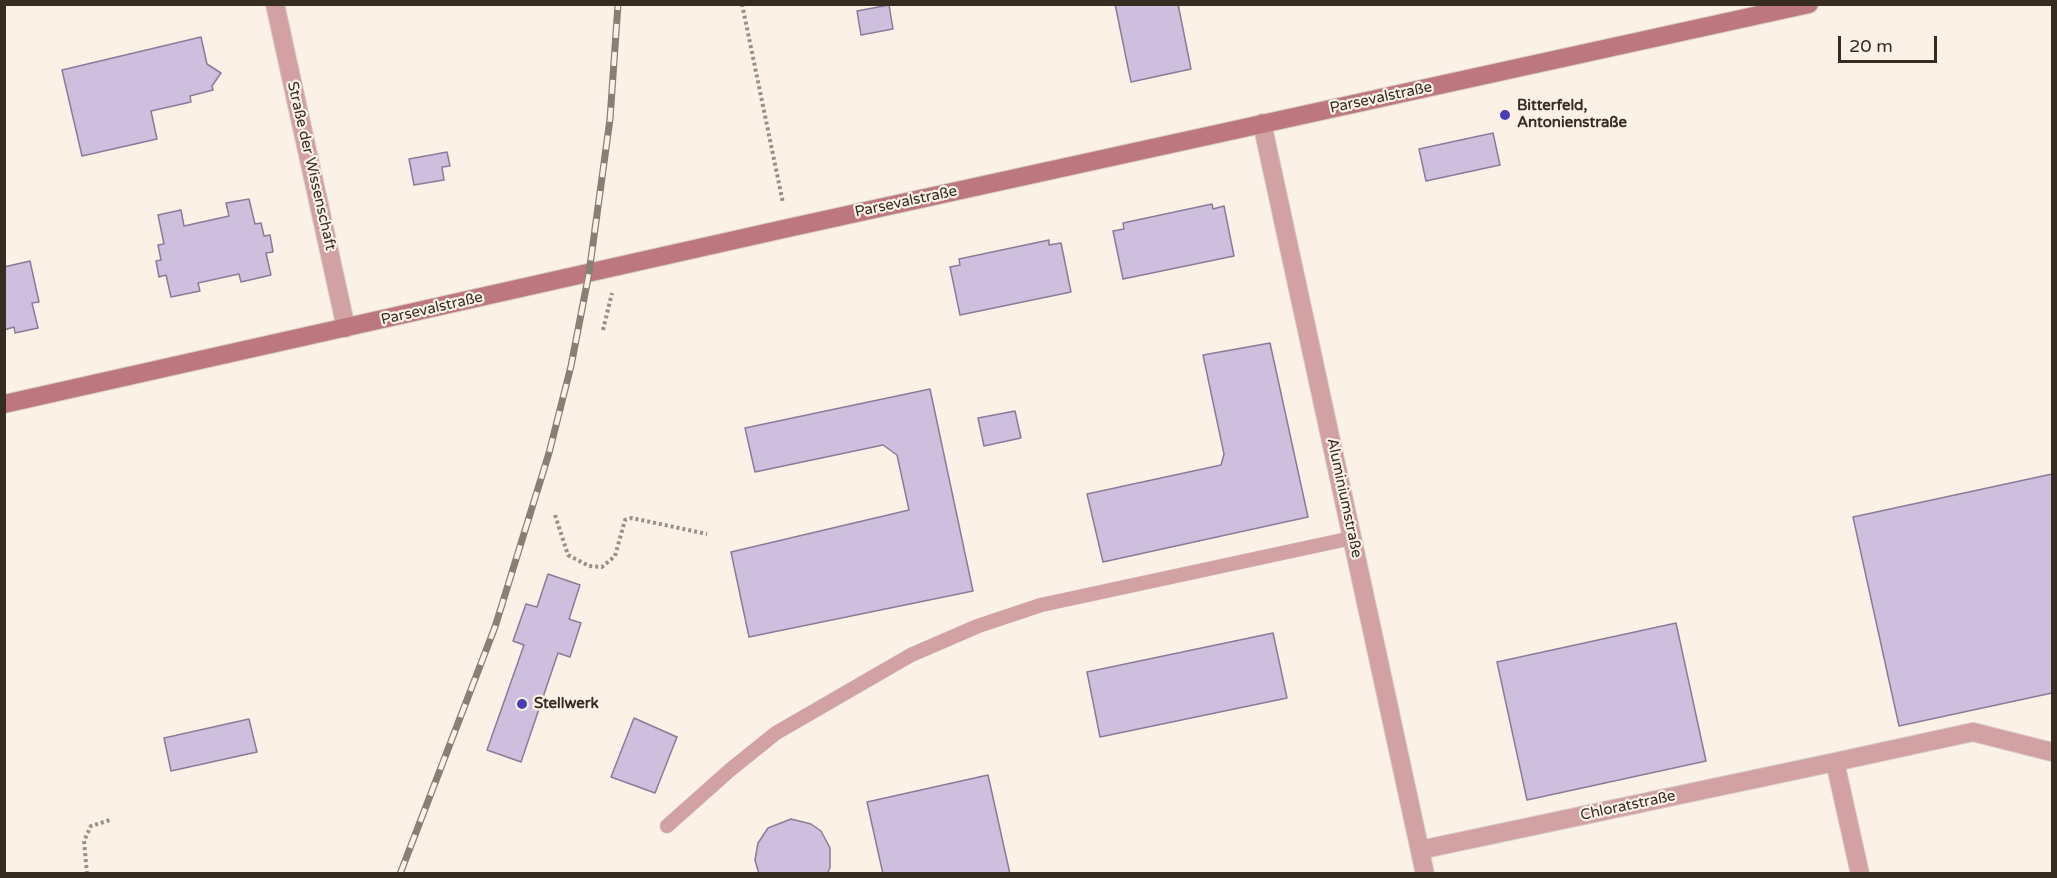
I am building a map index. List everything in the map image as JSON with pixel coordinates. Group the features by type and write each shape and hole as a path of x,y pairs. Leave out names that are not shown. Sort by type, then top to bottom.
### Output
{"street":[{"name":"Straße der Wissenschaft","path":"275,4 346,328"},
{"name":"Parsevalstraße","path":"4,404 788,228 1809,4"},
{"name":"Aluminiumstraße","path":"1262,123 1425,873"},
{"name":"Chloratstraße","path":"1420,850 1973,732 2052,752"},
{"path":"1835,762 1860,873"}],"lane":[{"path":"667,826 730,770 776,734 911,655 978,626 1041,604 1352,538"}],"path":[{"path":"742,4 788,228"},
{"path":"603,330 618,266"},
{"path":"555,515 568,555 589,566 602,567 615,556 625,520 632,518 707,534"},
{"path":"87,873 84,841 91,826 110,820"}],"building":[{"path":"1115,4 1178,4 1191,69 1131,82"},
{"path":"889,5 893,29 861,35 857,11"},
{"path":"201,37 207,64 221,73 212,86 213,90 190,96 191,102 151,111 157,139 82,156 62,70"},
{"path":"1493,133 1500,165 1426,181 1419,149"},
{"path":"447,152 450,166 442,167 444,180 414,185 409,159"},
{"path":"249,199 255,224 261,223 264,236 270,235 273,252 266,253 271,275 241,282 239,274 198,283 200,291 171,297 166,275 159,277 156,261 161,260 158,245 164,244 158,215 181,210 184,226 229,216 226,203"},
{"path":"1212,204 1213,209 1224,206 1234,256 1123,279 1113,231 1124,229 1123,223"},
{"path":"1049,240 1049,245 1061,243 1071,292 960,315 950,267 960,265 959,259"},
{"path":"30,261 39,302 32,303 38,328 15,333 14,327 4,330 4,267"},
{"path":"1270,343 1308,517 1103,562 1087,494 1221,465 1224,454 1203,355"},
{"path":"930,389 973,591 749,637 731,552 909,510 897,455 883,445 755,472 745,428"},
{"path":"1015,411 1021,438 984,446 978,418"},
{"path":"2052,474 2052,693 1899,726 1853,517"},
{"name":"Stellwerk","path":"548,574 580,585 569,619 581,623 570,657 558,653 521,762 487,750 524,645 513,641 526,604 537,607"},
{"path":"1676,623 1706,761 1527,800 1497,662"},
{"path":"1273,633 1287,698 1100,737 1087,672"},
{"path":"634,718 677,737 655,793 611,777"},
{"path":"249,719 257,752 171,771 164,738"},
{"path":"988,775 1010,874 883,874 867,802"},
{"path":"791,819 811,824 821,831 830,848 830,868 827,874 759,874 755,860 758,843 768,828"}],"railway":[{"path":"400,874 495,627 549,453 571,366 589,273 610,119 618,4"}],"place":[{"name":"Bitterfeld, Antonienstraße","path":"1505,115"},
{"name":"Stellwerk","path":"522,704"}]}
